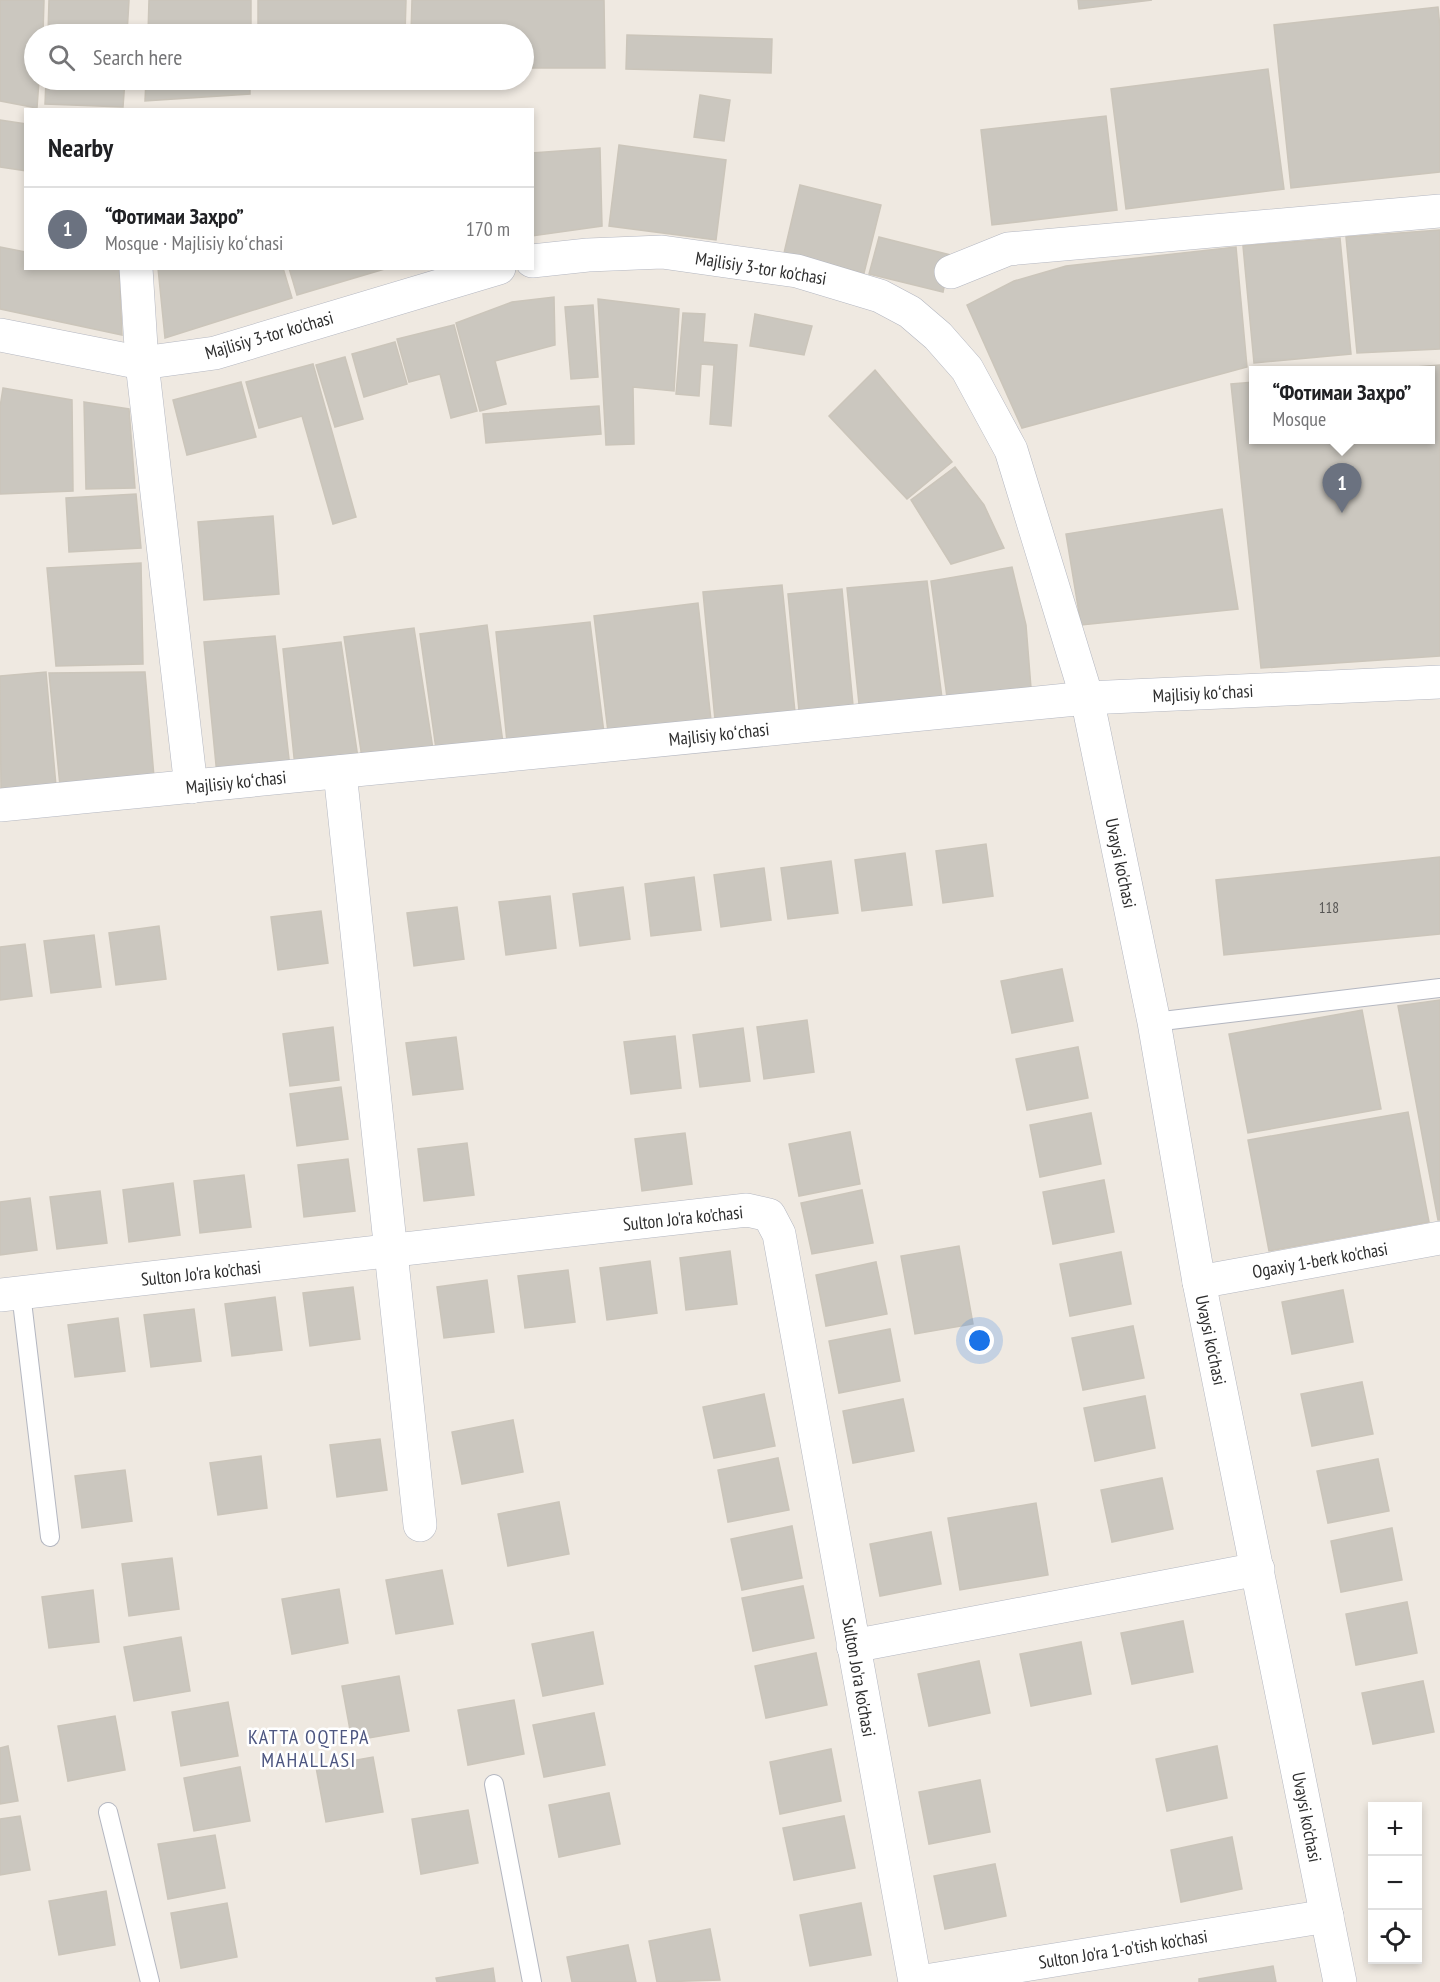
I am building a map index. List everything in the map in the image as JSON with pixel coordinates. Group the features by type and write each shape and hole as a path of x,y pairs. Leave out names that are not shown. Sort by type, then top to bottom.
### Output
{"street":[{"path":"951,272 1008,249 1440,211"},
{"name":"Majlisiy 3-tor ko'chasi","path":"534,261 588,255 662,252 797,271 880,296 910,312 938,336 967,369 1011,450 1087,698"},
{"path":"136,270 142,363 191,787"},
{"name":"Majlisiy 3-tor ko'chasi","path":"0,335 142,363 215,353 491,270"},
{"name":"Majlisiy koʻchasi","path":"0,805 1087,698 1440,682"},
{"name":"Uvaysi ko'chasi","path":"1087,698 1154,1022 1199,1282 1340,1982"},
{"path":"340,772 420,1525"},
{"name":"Sulton Jo'ra ko'chasi","path":"10,1294 747,1210 769,1215 779,1234 853,1646 917,1982"},
{"name":"Ogaxiy 1-berk ko'chasi","path":"1199,1282 1440,1238"},
{"path":"853,1646 1258,1569"},
{"name":"Sulton Jo'ra 1-o'tish ko'chasi","path":"917,1982 1327,1916"}],"lane":[{"path":"1154,1022 1440,988"},
{"path":"10,1294 50,1537"},
{"path":"494,1784 532,1982"},
{"path":"108,1812 150,1982"}],"building":[{"path":"0,0 44,0 43,24 24,24 24,90 38,90 37,108 0,101"},
{"path":"49,0 129,0 128,24 48,24"},
{"path":"149,0 251,0 251,24 148,24"},
{"path":"258,0 406,0 405,24 258,24"},
{"path":"412,0 604,0 605,68 534,68 534,24 411,24"},
{"path":"1078,0 1152,0 1079,9"},
{"path":"1438,7 1440,172 1291,188 1274,25"},
{"path":"627,35 772,39 771,73 626,69"},
{"path":"1268,69 1284,189 1126,209 1111,89"},
{"path":"46,90 124,90 123,107 45,104"},
{"path":"146,90 250,90 250,94 145,101"},
{"path":"700,95 730,100 724,141 694,137"},
{"path":"1106,116 1117,210 992,225 981,130"},
{"path":"0,120 24,124 24,171 0,167"},
{"path":"619,145 726,160 716,240 609,226"},
{"path":"600,148 602,226 534,236 534,153"},
{"path":"800,185 881,205 864,273 784,253"},
{"path":"1440,230 1440,349 1357,353 1346,237"},
{"path":"879,237 951,255 943,292 869,274"},
{"path":"1340,238 1351,354 1254,363 1243,246"},
{"path":"0,247 24,252 24,270 119,270 122,335 0,309"},
{"path":"1236,247 1247,367 1022,428 967,305 1014,281 1066,266"},
{"path":"158,270 284,270 292,298 165,338"},
{"path":"290,270 381,270 297,295"},
{"path":"554,297 555,345 495,361 506,404 480,411 456,323 512,302"},
{"path":"598,299 679,309 674,391 633,387 634,444 606,445"},
{"path":"593,305 598,377 571,379 565,307"},
{"path":"683,313 705,314 703,342 737,345 731,426 710,424 714,365 701,364 699,396 676,394"},
{"path":"755,314 812,326 804,355 750,346"},
{"path":"454,325 477,411 451,418 440,374 409,382 397,339"},
{"path":"395,342 407,384 364,397 352,354"},
{"path":"345,357 363,419 335,427 316,365"},
{"path":"313,364 356,517 333,524 302,416 259,428 246,382"},
{"path":"1440,365 1440,656 1261,668 1231,384 1249,382 1249,444 1435,444 1435,366 1428,366"},
{"path":"875,370 952,462 907,499 829,416"},
{"path":"241,382 256,437 187,455 173,400"},
{"path":"3,388 72,400 73,491 0,494 0,407"},
{"path":"84,402 129,409 135,488 86,489"},
{"path":"599,406 601,434 486,443 483,414"},
{"path":"955,467 984,505 1004,548 951,564 911,500"},
{"path":"136,494 141,548 69,552 66,498"},
{"path":"1222,509 1238,609 1081,625 1066,534"},
{"path":"273,516 279,594 204,600 198,522"},
{"path":"141,563 143,664 56,666 47,568"},
{"path":"1012,567 1026,625 1031,688 947,697 931,581"},
{"path":"927,581 942,698 859,704 847,588"},
{"path":"782,585 795,712 715,720 703,592"},
{"path":"842,589 853,705 799,711 788,594"},
{"path":"698,603 711,720 608,732 594,616"},
{"path":"590,622 604,733 507,742 496,632"},
{"path":"487,625 503,743 436,749 420,634"},
{"path":"414,628 433,749 362,758 344,637"},
{"path":"275,636 290,768 217,775 204,642"},
{"path":"341,642 358,758 295,767 283,649"},
{"path":"46,672 56,786 1,792 0,676"},
{"path":"145,672 154,777 60,786 49,673"},
{"path":"986,844 993,896 943,903 936,851"},
{"path":"905,853 912,905 862,911 855,860"},
{"path":"1440,857 1440,934 1224,955 1216,880"},
{"path":"831,861 838,913 788,919 781,868"},
{"path":"764,868 771,920 721,927 714,875"},
{"path":"694,877 701,930 651,936 645,884"},
{"path":"623,887 630,939 580,946 573,894"},
{"path":"550,896 556,948 506,955 499,902"},
{"path":"457,907 464,959 414,966 407,913"},
{"path":"321,911 328,963 278,970 271,917"},
{"path":"159,926 166,979 116,985 109,933"},
{"path":"94,935 101,987 51,993 44,941"},
{"path":"25,944 32,996 0,1000 0,947"},
{"path":"1062,969 1073,1021 1012,1033 1001,981"},
{"path":"1440,1000 1440,1220 1438,1220 1398,1006"},
{"path":"1362,1010 1381,1109 1248,1133 1229,1034"},
{"path":"807,1020 814,1072 764,1079 757,1027"},
{"path":"333,1027 339,1080 290,1086 283,1034"},
{"path":"743,1028 750,1081 700,1087 693,1035"},
{"path":"675,1036 681,1088 631,1094 624,1042"},
{"path":"456,1037 463,1089 413,1095 406,1043"},
{"path":"1078,1047 1088,1098 1027,1110 1016,1059"},
{"path":"341,1087 348,1139 297,1146 290,1094"},
{"path":"1408,1112 1429,1222 1269,1251 1248,1140"},
{"path":"1091,1113 1101,1164 1040,1177 1030,1125"},
{"path":"850,1132 860,1184 799,1196 789,1144"},
{"path":"685,1133 692,1184 642,1191 635,1139"},
{"path":"467,1143 474,1195 424,1201 418,1149"},
{"path":"348,1159 355,1211 304,1217 298,1165"},
{"path":"244,1175 251,1227 200,1233 194,1181"},
{"path":"1104,1180 1114,1232 1053,1244 1043,1192"},
{"path":"173,1183 180,1235 129,1242 123,1190"},
{"path":"862,1190 873,1243 812,1254 801,1203"},
{"path":"100,1191 107,1243 57,1249 50,1197"},
{"path":"30,1198 37,1250 0,1255 0,1202"},
{"path":"959,1246 973,1324 915,1334 901,1256"},
{"path":"730,1251 737,1304 686,1310 680,1258"},
{"path":"1121,1252 1131,1304 1070,1316 1060,1264"},
{"path":"650,1261 657,1313 607,1320 600,1268"},
{"path":"876,1262 887,1314 826,1326 816,1275"},
{"path":"568,1270 575,1322 525,1328 518,1276"},
{"path":"487,1280 494,1332 444,1338 437,1287"},
{"path":"353,1287 360,1339 310,1346 303,1293"},
{"path":"1343,1290 1353,1342 1292,1354 1282,1302"},
{"path":"275,1297 282,1350 232,1356 225,1304"},
{"path":"194,1309 201,1361 151,1367 144,1315"},
{"path":"118,1318 125,1371 75,1377 68,1325"},
{"path":"1133,1326 1144,1378 1083,1390 1072,1338"},
{"path":"890,1329 900,1381 839,1393 829,1341"},
{"path":"1362,1382 1373,1434 1312,1446 1301,1394"},
{"path":"764,1394 775,1446 714,1458 703,1407"},
{"path":"1145,1396 1155,1448 1095,1461 1084,1408"},
{"path":"903,1399 914,1451 853,1463 843,1411"},
{"path":"513,1420 523,1472 462,1484 452,1432"},
{"path":"380,1439 387,1490 337,1497 330,1445"},
{"path":"261,1456 267,1508 218,1515 210,1463"},
{"path":"778,1458 789,1510 728,1522 718,1470"},
{"path":"1378,1459 1389,1511 1328,1523 1317,1471"},
{"path":"125,1470 132,1521 82,1528 75,1476"},
{"path":"1162,1478 1173,1529 1112,1542 1101,1490"},
{"path":"559,1502 569,1554 508,1566 498,1514"},
{"path":"1036,1503 1048,1575 960,1590 948,1518"},
{"path":"792,1526 802,1578 742,1590 731,1539"},
{"path":"1392,1528 1402,1580 1341,1592 1331,1541"},
{"path":"931,1532 941,1584 880,1596 870,1544"},
{"path":"172,1558 179,1609 129,1616 122,1564"},
{"path":"442,1570 453,1624 396,1634 386,1580"},
{"path":"803,1586 814,1638 753,1651 742,1598"},
{"path":"339,1589 348,1643 292,1654 282,1599"},
{"path":"93,1590 99,1642 49,1648 42,1597"},
{"path":"1407,1602 1417,1653 1356,1665 1346,1614"},
{"path":"1183,1621 1193,1672 1132,1684 1121,1633"},
{"path":"593,1632 603,1684 543,1696 532,1644"},
{"path":"181,1637 190,1691 134,1701 124,1647"},
{"path":"1081,1642 1091,1694 1031,1706 1020,1654"},
{"path":"816,1653 827,1705 766,1718 755,1666"},
{"path":"979,1661 990,1713 929,1726 918,1674"},
{"path":"399,1676 409,1731 352,1741 342,1686"},
{"path":"1423,1681 1434,1732 1373,1744 1362,1693"},
{"path":"514,1700 524,1754 468,1765 458,1710"},
{"path":"228,1702 238,1756 181,1766 172,1712"},
{"path":"594,1713 605,1765 544,1777 533,1725"},
{"path":"115,1716 125,1770 68,1781 58,1726"},
{"path":"8,1746 18,1801 0,1804 0,1748"},
{"path":"1217,1746 1227,1798 1167,1811 1156,1759"},
{"path":"831,1749 841,1801 780,1814 770,1762"},
{"path":"373,1757 383,1812 326,1822 316,1767"},
{"path":"240,1767 250,1821 194,1831 184,1778"},
{"path":"980,1780 990,1832 929,1844 919,1792"},
{"path":"609,1793 620,1844 559,1857 549,1805"},
{"path":"468,1810 478,1863 421,1874 412,1819"},
{"path":"20,1816 30,1870 0,1875 0,1819"},
{"path":"844,1816 855,1868 794,1880 783,1828"},
{"path":"215,1835 225,1888 168,1899 158,1844"},
{"path":"1232,1837 1242,1889 1181,1902 1171,1850"},
{"path":"995,1864 1006,1916 945,1929 934,1876"},
{"path":"106,1891 115,1945 59,1955 49,1901"},
{"path":"227,1903 237,1957 181,1968 171,1913"},
{"path":"861,1903 871,1955 810,1966 800,1915"},
{"path":"710,1929 720,1980 657,1982 649,1941"},
{"path":"628,1945 636,1982 572,1982 567,1957"},
{"path":"1273,1966 1276,1982 1199,1982 1199,1979"},
{"path":"493,1968 495,1982 437,1982 436,1978"}],"place":[{"name":"“Фотимаи Заҳро”","path":"1342,513"}],"district":[{"name":"KATTA OQTEPA MAHALLASI","path":"309,1748"}]}
